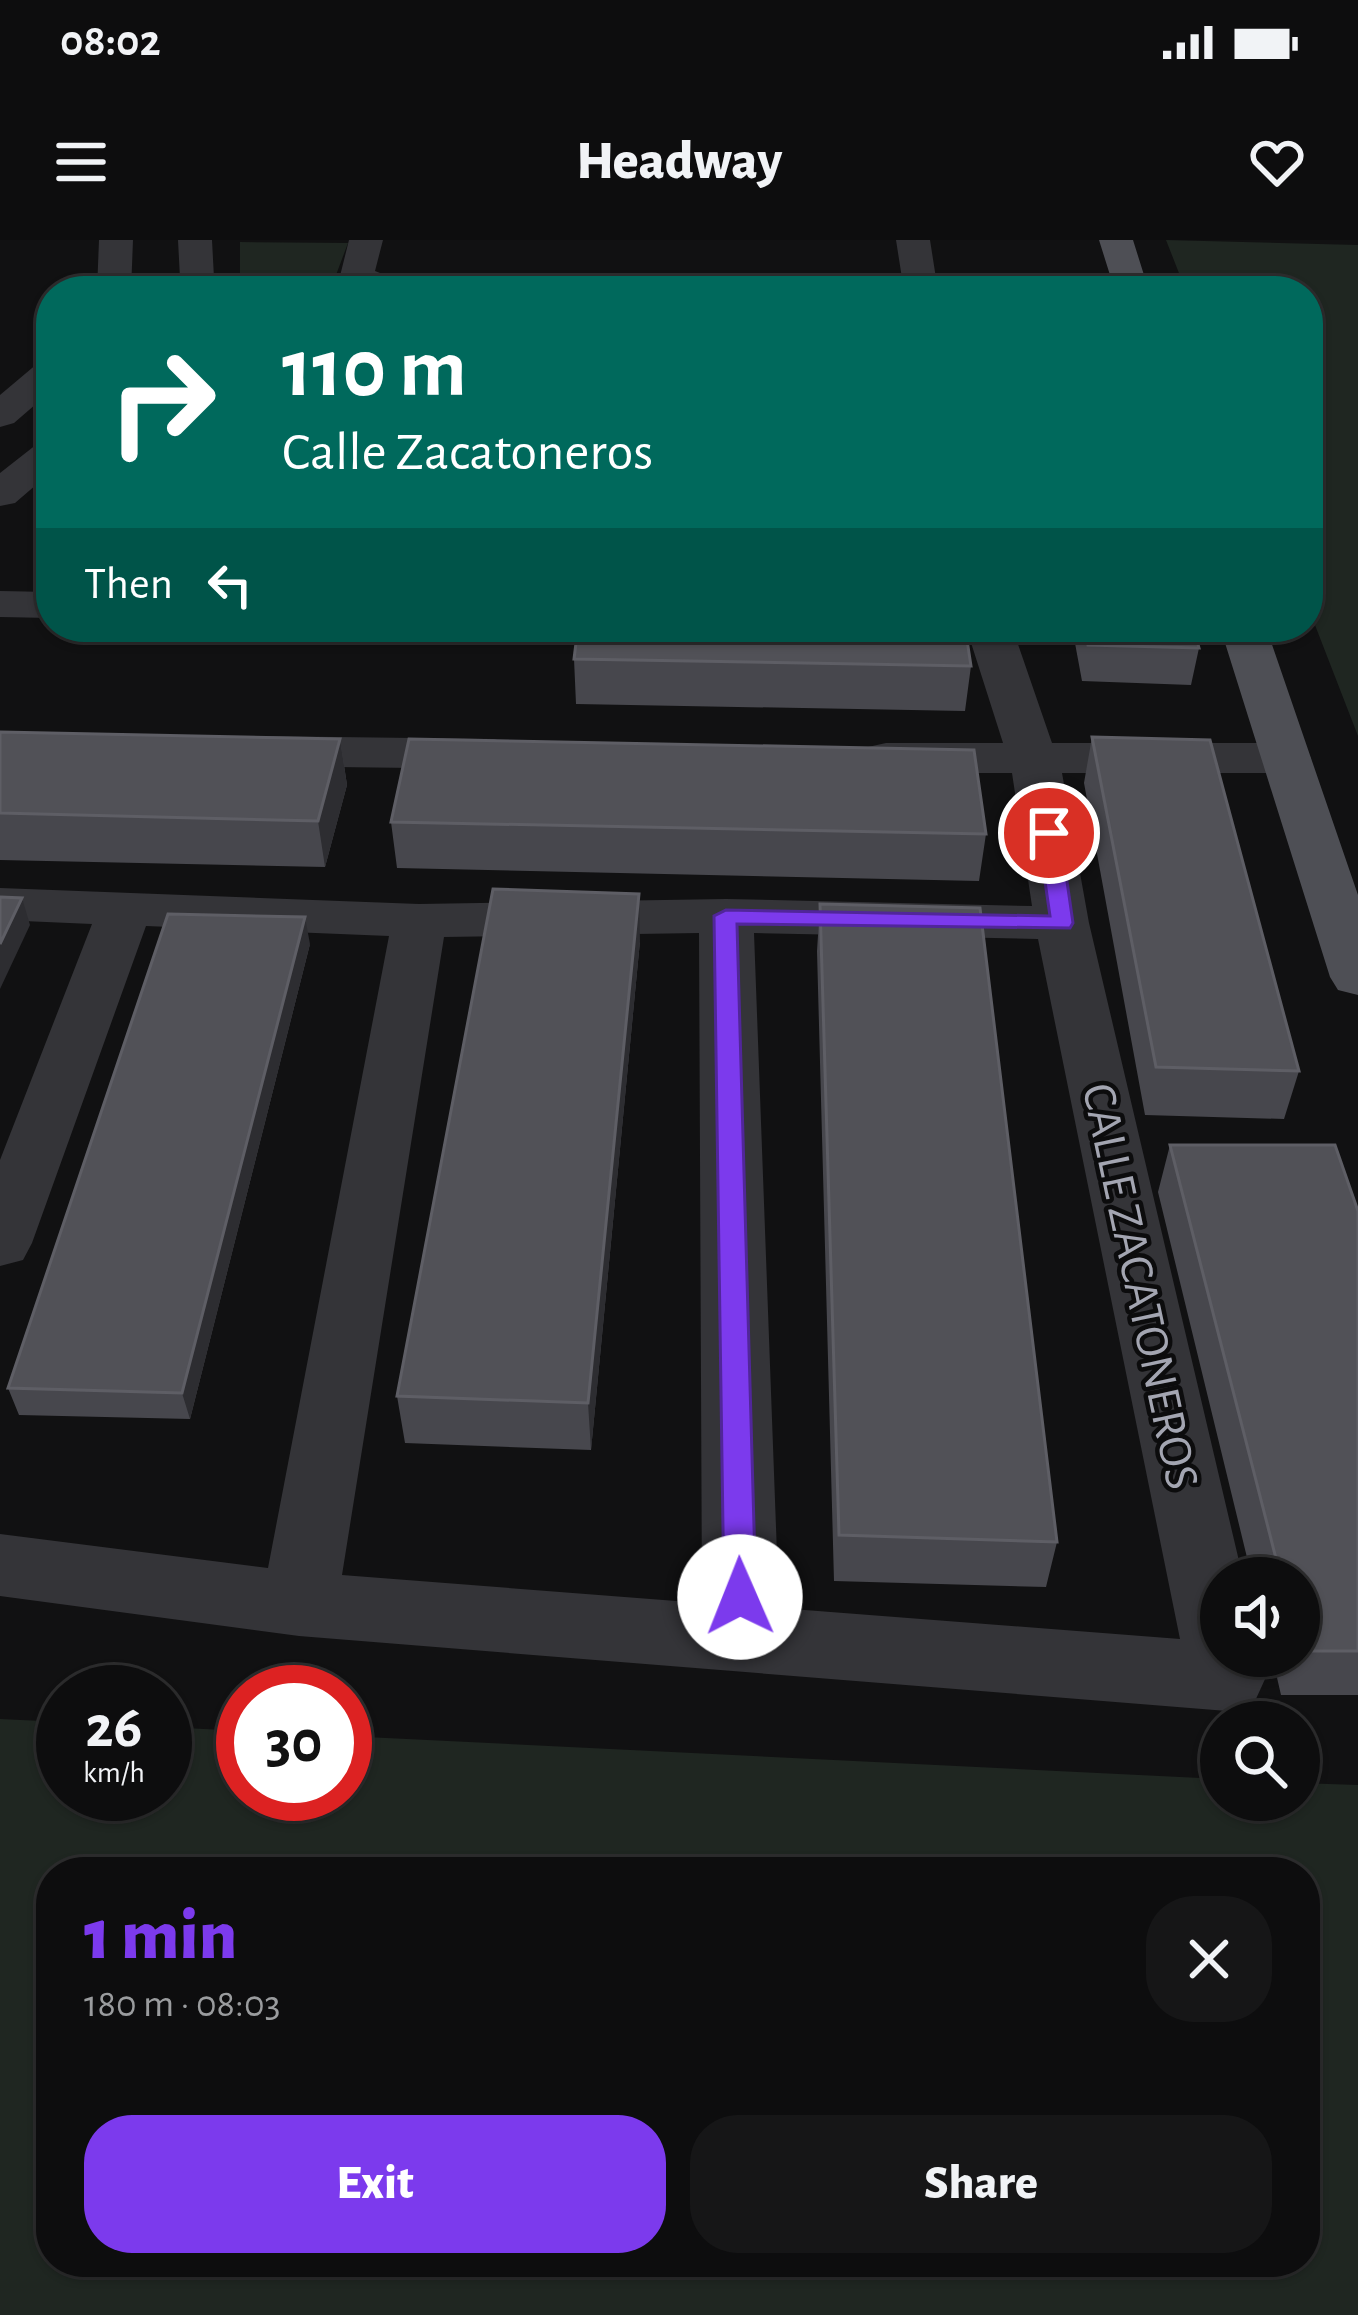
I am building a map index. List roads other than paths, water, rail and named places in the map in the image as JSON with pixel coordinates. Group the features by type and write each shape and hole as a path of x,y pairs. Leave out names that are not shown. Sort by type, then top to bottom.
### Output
{"main road":[{"path":"1116,240 1127,276"},
{"path":"1248,642 1358,977"}],"street":[{"path":"115,276 116,240"},
{"path":"195,240 197,276"},
{"path":"357,276 366,240"},
{"path":"913,240 919,276"},
{"path":"501,276 543,272 740,274"},
{"path":"0,415 36,384"},
{"path":"0,604 36,605"},
{"name":"CALLE ZACATONEROS","path":"994,642 1038,774 1062,923 1201,1557"},
{"path":"211,751 540,754"},
{"path":"845,758 1038,774 1286,758"},
{"path":"0,904 419,921 726,916 1062,923"},
{"path":"0,1243 125,909"},
{"path":"726,916 741,1642"},
{"path":"298,1604 419,921"},
{"name":"CALLE ZACATONEROS","path":"0,1565 298,1604 1200,1675"}]}
